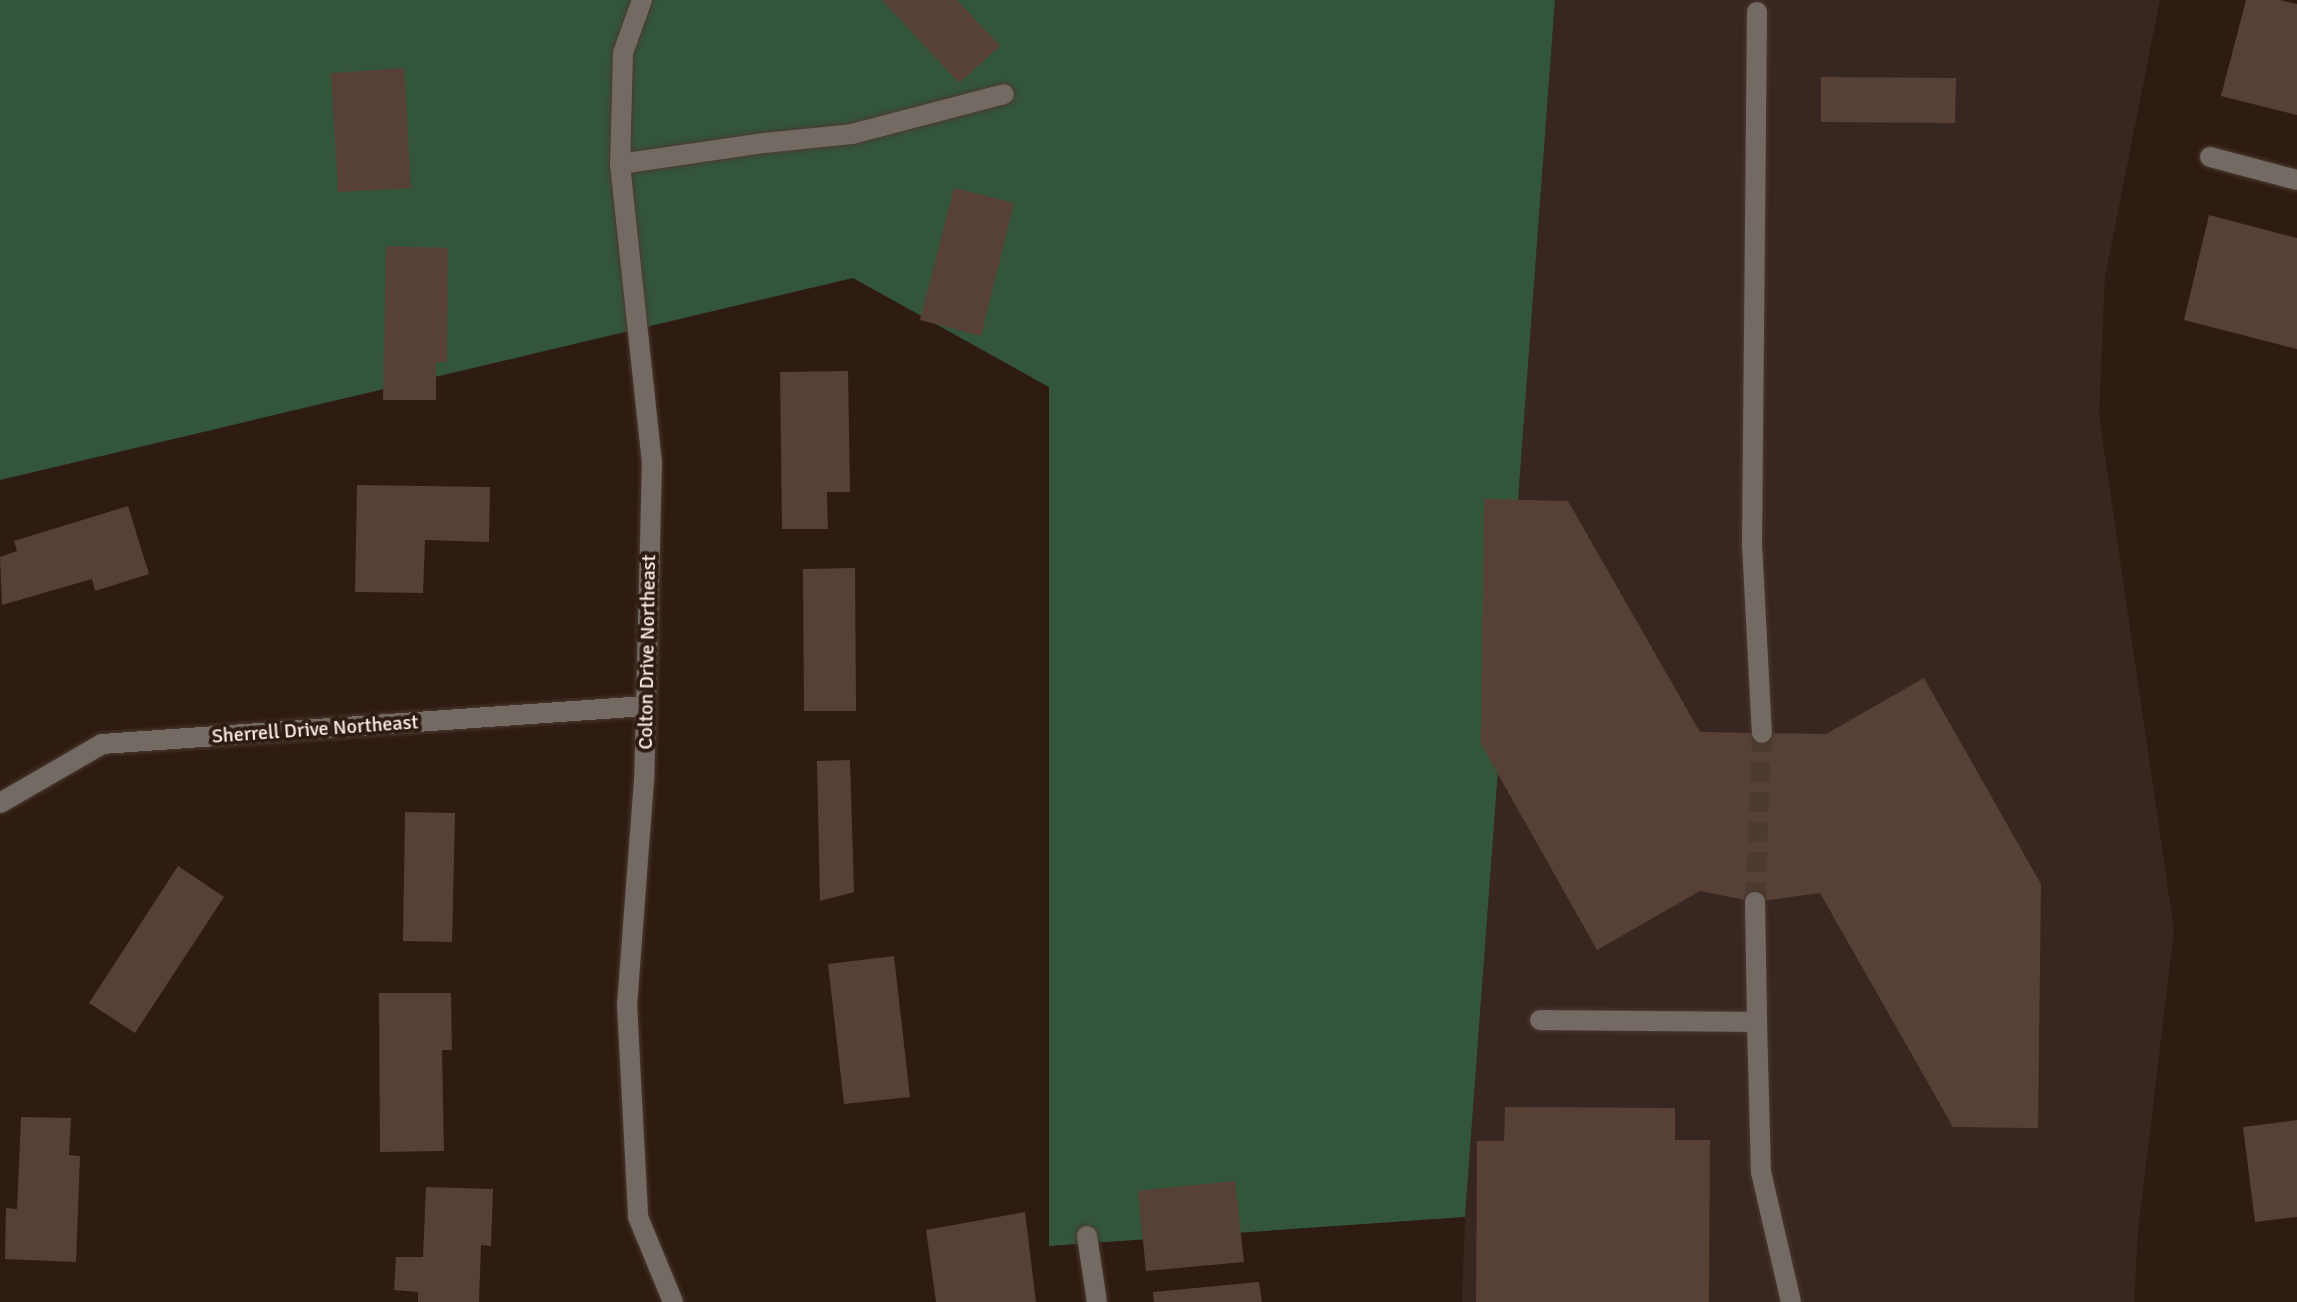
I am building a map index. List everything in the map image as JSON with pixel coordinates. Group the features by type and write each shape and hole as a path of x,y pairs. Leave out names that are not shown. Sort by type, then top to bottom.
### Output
{"street":[{"name":"Colton Drive Northeast","path":"642,0 623,53 620,164 652,461 644,780 627,1004 638,1217 673,1302"},
{"path":"1757,12 1752,544 1762,733"},
{"path":"620,164 852,134 1004,94"},
{"path":"2210,157 2297,180"},
{"name":"Sherrell Drive Northeast","path":"0,803 102,744 645,706"},
{"path":"1755,902 1761,1172 1791,1302"},
{"path":"1540,1020 1757,1022"},
{"path":"1087,1236 1097,1302"}],"shaded area":[{"path":"1555,0 2160,0 2105,277 2099,415 2174,930 2138,1232 2134,1302 1462,1302 1465,1217"}],"green space":[{"path":"0,0 1555,0 1465,1217 1049,1246 1049,387 853,278 0,480"}],"building":[{"path":"882,0 957,0 1000,46 959,83"},
{"path":"2246,0 2280,0 2297,4 2297,115 2221,96"},
{"path":"404,68 411,188 338,192 331,73"},
{"path":"1821,77 1956,78 1955,123 1821,122"},
{"path":"954,188 1014,203 981,336 920,320"},
{"path":"2209,215 2297,238 2297,349 2184,320"},
{"path":"386,246 448,248 447,362 436,362 436,400 383,400"},
{"path":"848,371 850,492 827,492 828,529 782,529 780,372"},
{"path":"357,485 490,487 489,542 425,540 423,593 355,592"},
{"path":"1484,499 1568,501 1700,732 1826,734 1924,678 2041,884 2038,1128 1953,1127 1820,893 1755,902 1700,891 1597,950 1481,744"},
{"path":"128,506 149,574 95,591 92,579 2,605 0,557 17,551 14,541"},
{"path":"855,568 856,711 804,711 803,569"},
{"path":"850,760 854,892 820,901 817,761"},
{"path":"405,812 455,813 452,942 403,941"},
{"path":"178,866 224,897 135,1033 89,1003"},
{"path":"894,956 910,1097 844,1104 828,964"},
{"path":"379,993 451,993 452,1050 442,1050 444,1151 380,1152"},
{"path":"1505,1107 1675,1108 1675,1140 1710,1140 1709,1302 1476,1302 1477,1141 1504,1141"},
{"path":"21,1117 71,1118 69,1155 80,1156 76,1262 5,1259 6,1208 17,1209"},
{"path":"2297,1120 2297,1217 2255,1222 2243,1127"},
{"path":"1235,1181 1244,1262 1146,1271 1138,1191"},
{"path":"426,1187 493,1189 491,1246 481,1245 479,1302 418,1302 418,1292 394,1290 396,1257 423,1257"},
{"path":"1025,1212 1036,1302 936,1302 926,1230"},
{"path":"1259,1282 1262,1302 1154,1302 1153,1292"}],"tunnel":[{"path":"1755,902 1762,733"}]}
